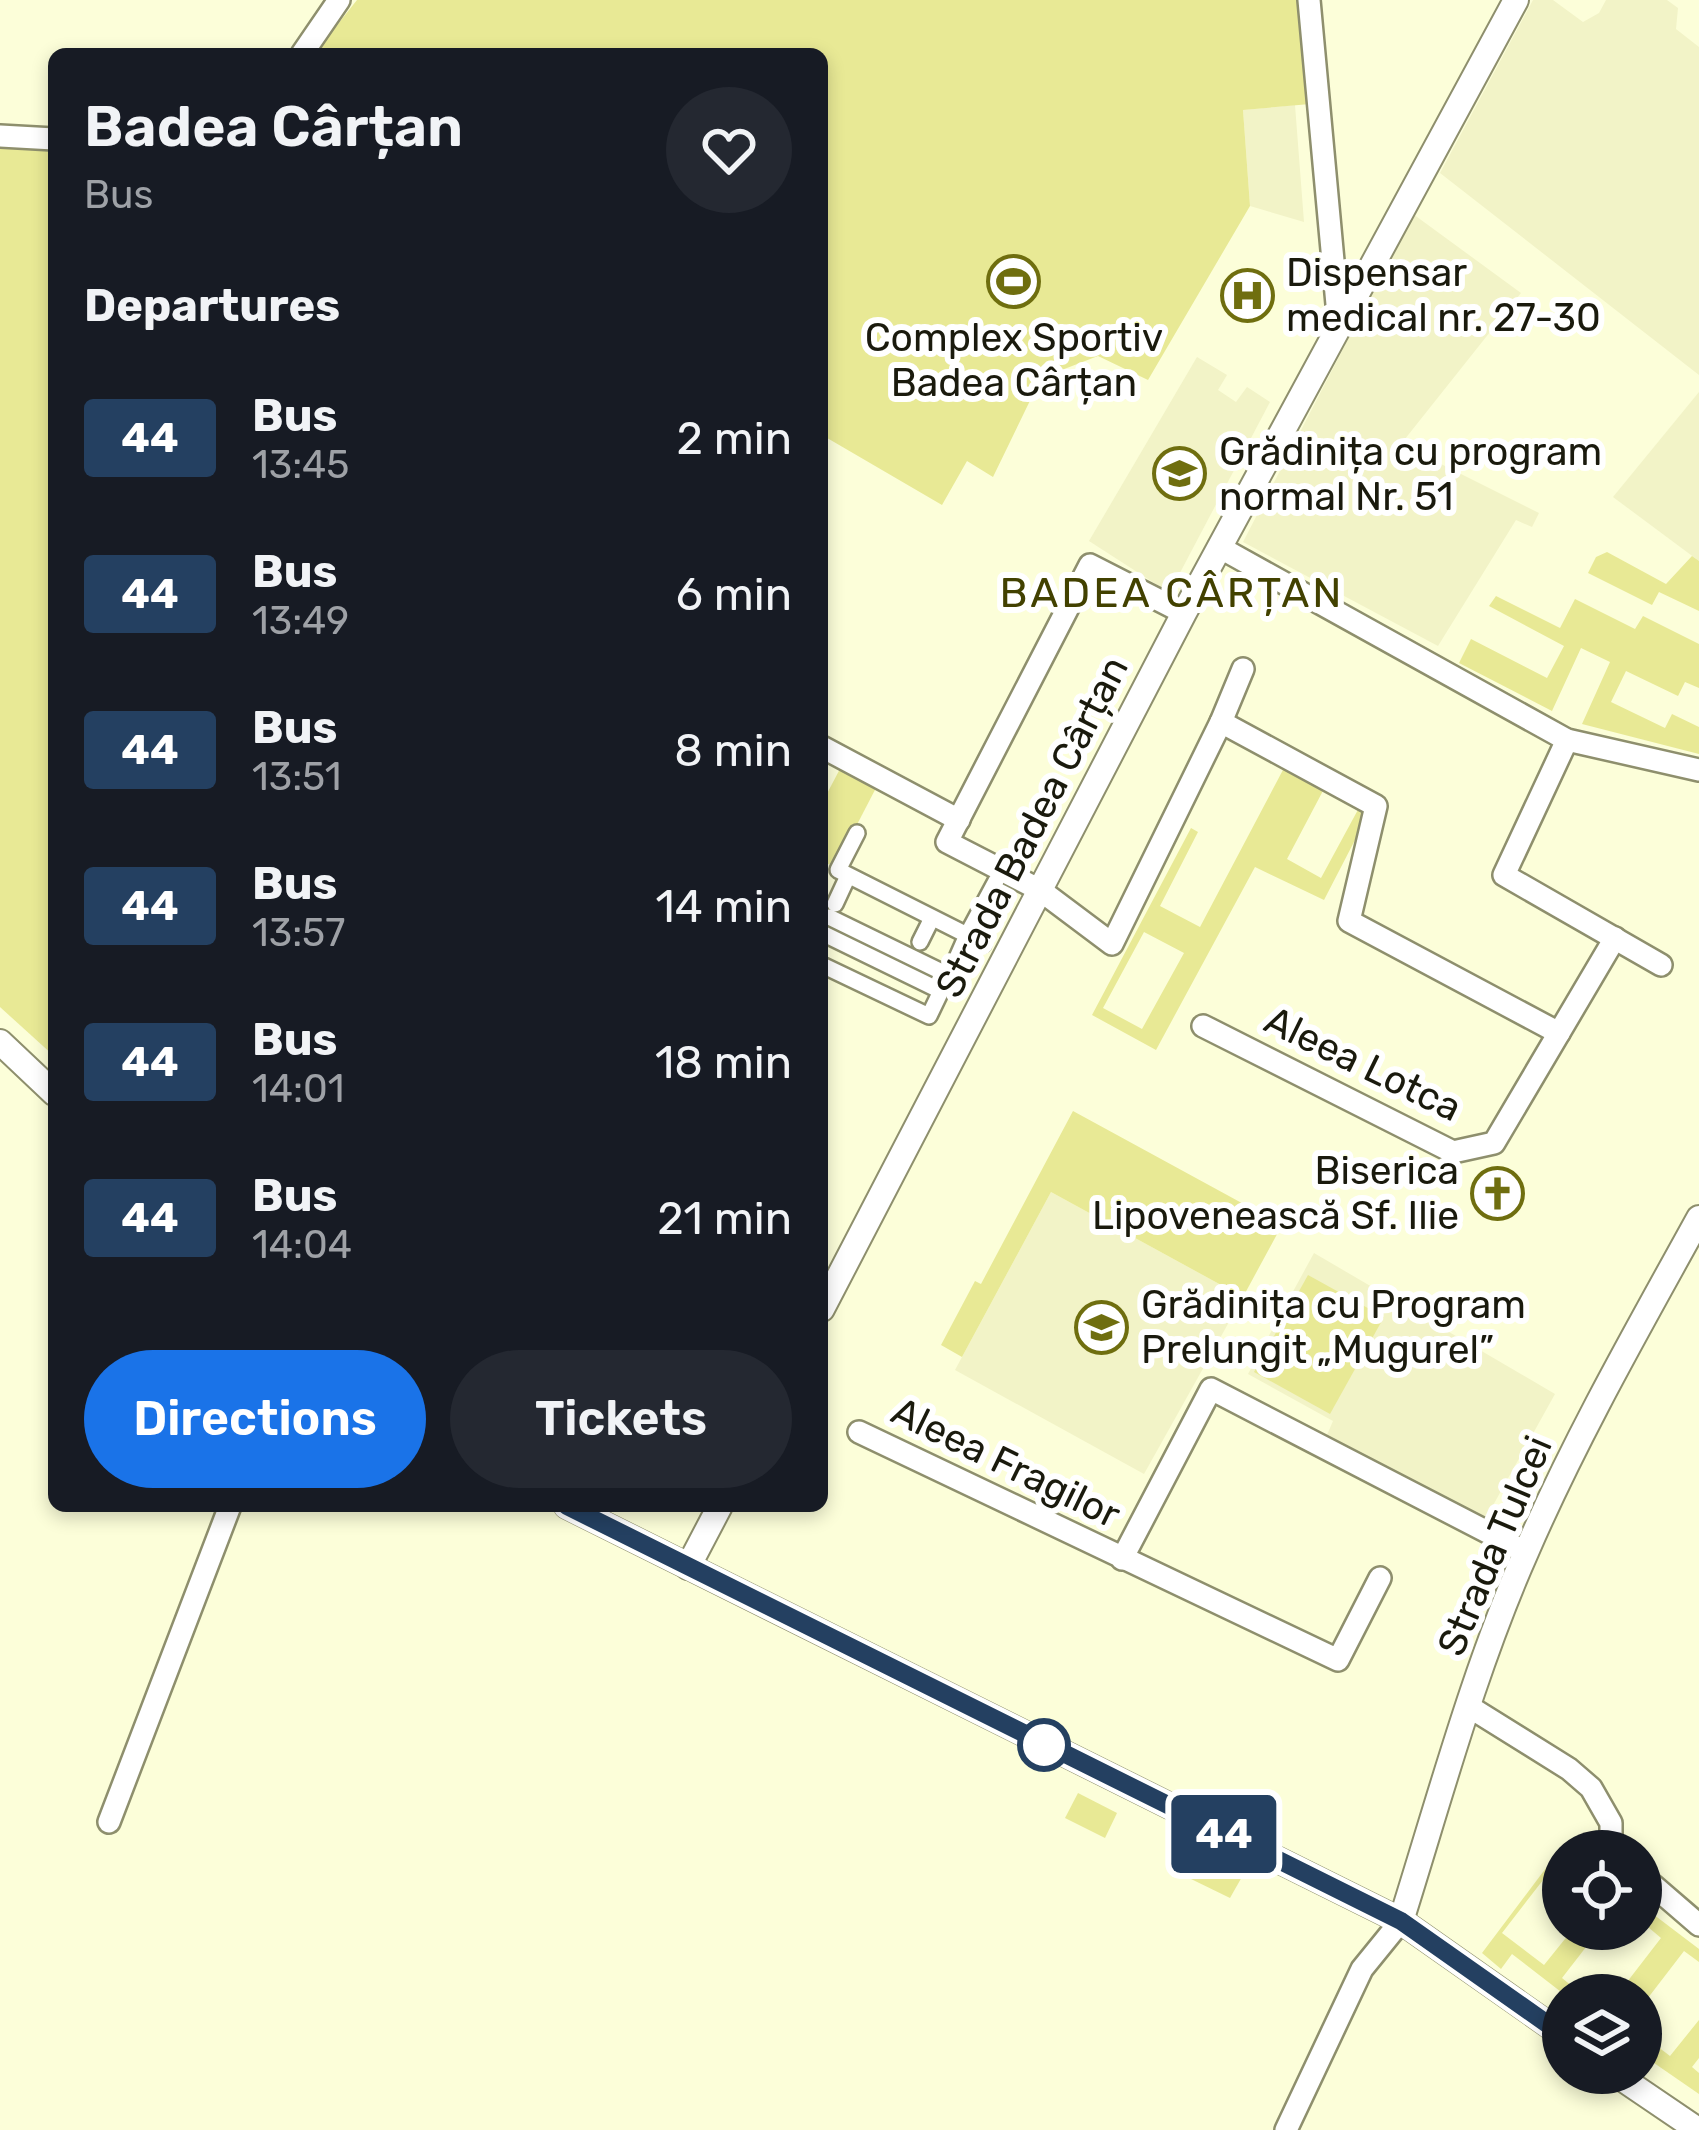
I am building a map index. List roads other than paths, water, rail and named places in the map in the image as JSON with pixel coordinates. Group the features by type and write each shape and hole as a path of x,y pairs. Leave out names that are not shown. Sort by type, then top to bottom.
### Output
{"street":[{"path":"306,48 339,0"},
{"path":"1309,0 1339,326"},
{"name":"Strada Badea Cârțan","path":"828,1297 1184,613 1516,0"},
{"path":"0,136 48,139"},
{"path":"1220,547 1567,740 1699,770"},
{"path":"1184,613 1090,565 947,842 1040,890 1112,944 1222,722 1243,669"},
{"path":"1222,722 1376,806 1349,921 1558,1034 1615,938"},
{"path":"1567,740 1504,874 1661,964"},
{"path":"828,750 959,820"},
{"path":"857,833 838,870 975,939"},
{"path":"828,918 848,876"},
{"path":"828,918 952,968 975,939 996,881"},
{"path":"828,918 856,949 941,991 929,1016 828,968"},
{"path":"920,942 932,918"},
{"path":"843,975 856,949"},
{"path":"892,998 904,973"},
{"name":"Aleea Lotca","path":"1204,1026 1453,1152 1493,1143 1558,1034"},
{"path":"0,1042 48,1087"},
{"name":"Strada Tulcei","path":"1401,1921 1468,1706 1526,1552 1602,1394 1699,1218"},
{"name":"Aleea Fragilor","path":"1123,1559 1211,1388 1526,1552"},
{"name":"Aleea Fragilor","path":"859,1432 1338,1660 1380,1578"},
{"path":"109,1822 228,1512"},
{"path":"579,1512 1401,1921 1542,2020"},
{"path":"688,1567 717,1512"},
{"path":"1468,1706 1569,1768 1592,1788 1611,1830"},
{"path":"1662,1893 1699,1925"},
{"path":"1286,2130 1362,1969 1401,1921"},
{"path":"1645,2094 1698,2130"}],"place":[{"name":"Complex Sportiv Badea Cârțan","path":"1014,281"},
{"name":"Dispensar medical nr. 27-30","path":"1247,295"},
{"name":"Grădinița cu program normal Nr. 51","path":"1180,474"},
{"name":"Biserica Lipovenească Sf. Ilie","path":"1498,1193"},
{"name":"Grădinița cu Program Prelungit „Mugurel”","path":"1102,1327"}],"district":[{"name":"BADEA CÂRȚAN","path":"1172,593"}]}
